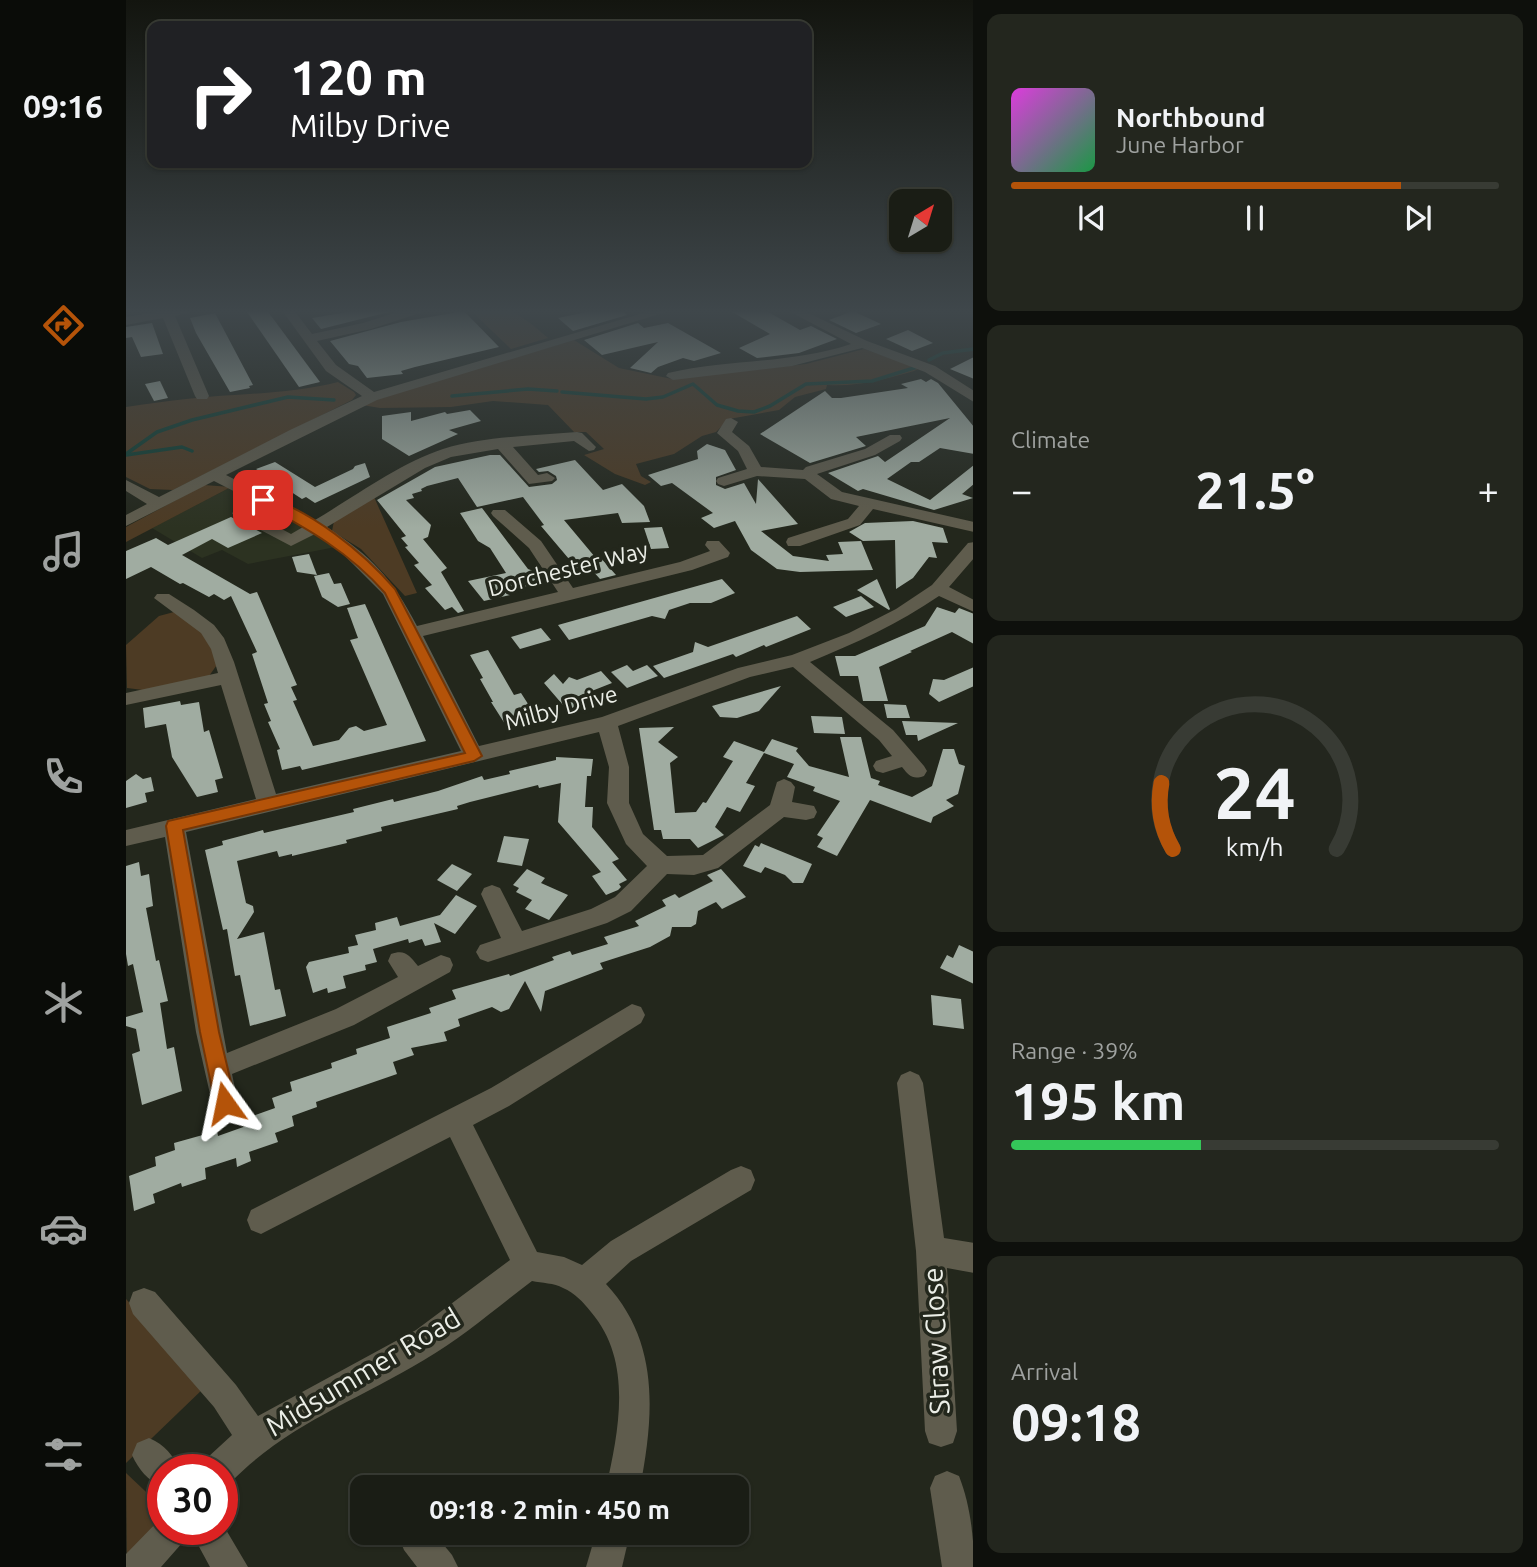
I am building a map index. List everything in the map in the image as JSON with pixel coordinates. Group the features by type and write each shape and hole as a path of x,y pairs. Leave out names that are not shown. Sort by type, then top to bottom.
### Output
{"street":[{"path":"196,382 202,396"},
{"path":"351,382 372,397"},
{"path":"126,521 295,433 372,397 418,382"},
{"path":"950,382 973,397"},
{"path":"707,438 727,428 744,449 756,471"},
{"path":"263,500 240,513 291,541 433,459 461,449 576,436 589,447"},
{"path":"809,475 811,470 882,441"},
{"path":"501,443 535,481 547,478"},
{"path":"719,485 756,471 809,475 837,496 973,527"},
{"path":"214,475 316,527 347,548 370,569 391,592 474,756"},
{"path":"126,485 158,503"},
{"path":"794,542 854,522 868,505"},
{"path":"509,515 535,545 568,594"},
{"name":"Dorchester Way","path":"412,633 686,566 722,553 713,545"},
{"name":"Milby Drive","path":"126,838 607,723 745,672 797,660 855,637 902,613 938,589 973,548"},
{"path":"938,589 973,606"},
{"path":"163,598 209,629 225,656 228,677 268,804"},
{"path":"797,660 886,735 911,765 883,766"},
{"path":"126,699 228,677"},
{"path":"607,723 619,768 618,803 634,838 647,854 662,864 694,866 710,862 782,798 806,812"},
{"path":"174,826 209,1032 225,1103"},
{"path":"488,952 599,916 623,904 662,864"},
{"path":"492,894 516,944"},
{"path":"218,1068 345,1017 407,970 441,965"},
{"path":"261,1220 500,1097 632,1015"},
{"name":"Straw Close","path":"910,1083 931,1251 941,1431"},
{"path":"456,1120 528,1265 564,1272 585,1283 614,1316 626,1340 635,1374 635,1416 625,1475"},
{"path":"585,1283 621,1251 741,1180"},
{"name":"Straw Close","path":"931,1251 973,1258"},
{"name":"Midsummer Road","path":"236,1453 299,1406 413,1350 528,1265"},
{"path":"144,1303 225,1396 236,1453"},
{"path":"947,1488 960,1567"},
{"path":"138,1567 158,1545"},
{"path":"216,1545 230,1567"},
{"path":"422,1545 440,1567"},
{"path":"604,1567 610,1545"}],"shaded area":[{"path":"338,382 356,395 352,400 173,490 150,489 126,477 126,407"},
{"path":"432,382 870,382 827,385 826,389 795,397 779,410 729,419 716,432 702,436 674,454 636,464 641,476 651,482 645,485 615,474 584,455 604,449 586,432 574,432 548,405 493,401 451,407 380,408 362,405"},
{"path":"204,485 231,487 126,542 126,527"},
{"path":"231,487 336,547 248,564 222,550 202,558 152,528"},
{"path":"374,497 417,593 405,596 361,549 332,531 334,521"},
{"path":"174,612 203,630 219,662 209,676 143,690 127,688 126,645 159,616"},
{"path":"126,1299 206,1386 126,1463"},
{"path":"126,1473 147,1493 147,1544 127,1567"}],"building":[{"path":"161,382 168,398 154,401 145,384"},
{"path":"224,382 251,382 253,385 249,386 250,388 230,392"},
{"path":"296,382 319,382 299,387"},
{"path":"938,383 973,426 973,454 940,448 919,462 911,462 887,479 930,500 973,466 973,485 962,494 973,498 934,510 863,489 858,491 828,473 878,456 885,462 950,418 856,437 866,446 810,463 760,434 825,391 832,398 841,398 908,388 901,384"},
{"path":"470,410 481,421 449,430 458,434 409,456 382,439 382,416 411,412 411,421 445,412 447,414"},
{"path":"707,444 725,450 736,470 716,477 716,485 725,489 744,483 756,504 758,479 798,524 761,531 793,556 829,561 826,555 843,554 838,542 861,541 873,570 800,572 777,569 751,550 735,521 714,528 701,518 713,513 672,483 661,486 648,475 698,459 697,451"},
{"path":"500,455 529,487 552,484 557,480 556,476 548,471 539,472 536,469 575,460 603,490 622,484 644,506 650,522 622,523 618,513 564,520 595,557 599,556 616,575 600,579 591,569 580,572 541,526 544,525 523,497 477,507 458,478 427,486 412,494 414,498 406,500 431,525 428,537 423,539 447,568 441,572 464,611 458,613 452,607 445,610 425,588 432,585 414,565 419,563 401,538 406,536 377,500 435,467"},
{"path":"275,462 315,487 365,463 370,477 315,503 306,497 302,499 256,469"},
{"path":"482,508 528,569 544,575 547,580 508,592 510,595 484,601 468,581 506,573 490,548 478,541 460,513"},
{"path":"231,517 262,533 228,548 212,539 182,555 250,594 257,592 297,685 291,687 297,700 293,701 313,746 339,740 349,728 356,726 364,731 387,725 350,640 358,638 347,608 365,604 426,741 302,770 300,766 282,770 277,750 280,749 268,722 271,721 264,704 268,703 252,654 257,652 231,596 224,600 214,594 209,597 151,567 126,579 126,551 156,538 168,545"},
{"path":"913,521 943,528 948,543 932,542 937,558 929,557 913,578 896,589 895,540 863,541 849,532 865,523"},
{"path":"662,527 669,548 651,549 644,528"},
{"path":"309,554 317,575 297,572 292,557"},
{"path":"329,573 334,584 341,583 350,604 338,607 322,597 314,576"},
{"path":"722,579 735,593 711,603 690,603 669,610 665,619 652,616 569,640 558,625"},
{"path":"877,579 890,609 889,610 857,590"},
{"path":"861,596 874,607 846,617 833,607"},
{"path":"937,607 955,613 959,608 973,614 973,643 952,632 879,667 888,701 863,701 858,676 840,676 835,656 855,656 925,626"},
{"path":"797,616 811,629 766,647 764,645 736,657 733,654 664,678 653,666 693,652 695,642 708,647"},
{"path":"541,628 551,640 520,649 511,637"},
{"path":"488,650 514,695 521,693 530,707 520,710 525,718 505,724 491,702 480,679 483,678 470,655"},
{"path":"627,665 633,671 647,665 658,676 627,688 611,672"},
{"path":"973,667 973,686 939,702 929,694 933,679 944,680"},
{"path":"601,671 612,683 574,698 582,707 569,712 544,683 554,674 563,684 569,677 577,680"},
{"path":"781,686 759,711 737,718 720,717 712,706"},
{"path":"180,701 181,705 199,702 204,732 209,730 223,778 215,780 218,792 197,797 172,757 166,724 145,728 143,708"},
{"path":"884,704 906,705 910,718 887,718"},
{"path":"811,716 842,717 845,734 814,733"},
{"path":"902,721 958,723 918,741 917,735 906,735"},
{"path":"674,727 658,742 678,757 670,763 675,813 696,812 703,802 706,803 733,761 723,757 734,741 764,752 772,739 798,748 796,751 809,766 849,777 840,737 861,737 871,778 880,781 878,785 912,797 932,786 943,749 954,749 959,764 965,766 958,794 946,800 954,806 933,817 931,823 870,800 837,856 817,847 823,838 817,835 840,801 813,791 815,787 787,777 794,764 764,753 746,783 755,786 740,812 727,807 715,827 724,835 698,848 690,839 663,839 661,830 654,830 639,728"},
{"path":"556,757 593,759 591,776 587,776 585,807 593,807 592,827 619,859 612,862 627,880 619,884 621,887 618,890 606,895 592,876 601,872 558,822 561,783 539,788 538,785 470,802 457,806 458,809 381,827 382,831 346,840 347,843 292,856 279,857 277,851 237,861 246,903 253,906 254,912 237,939 264,932 275,990 280,989 286,1016 250,1026 240,975 235,976 227,929 223,930 205,850 223,845 222,841 263,830 264,833 354,812 353,809 438,791 482,776 484,780 510,774 509,771 556,760"},
{"path":"136,774 143,779 151,777 154,791 145,793 147,802 126,808 126,781"},
{"path":"504,836 529,839 522,866 497,862"},
{"path":"761,843 812,864 803,883 793,883 785,875 765,867 761,873 743,866 755,845 759,847"},
{"path":"139,862 141,876 149,874 153,906 146,908 156,961 159,960 168,1001 160,1003 167,1049 174,1047 182,1091 142,1105 132,1054 140,1051 136,1029 126,1026 126,1017 143,1012 133,964 128,966 126,954 126,866"},
{"path":"452,864 472,874 457,891 437,880"},
{"path":"527,869 545,878 541,883 568,895 549,920 525,909 532,900 516,892 519,888 513,885"},
{"path":"721,869 746,897 722,909 716,902 698,911 696,924 691,927 672,927 670,936 650,947 600,963 603,969 545,991 541,1012 525,981 509,1009 501,1012 492,1007 458,1019 460,1026 444,1032 447,1041 411,1048 414,1055 393,1062 397,1074 316,1102 317,1107 292,1116 294,1126 275,1133 278,1142 249,1152 251,1161 237,1167 236,1158 205,1168 206,1179 182,1187 181,1183 153,1194 155,1203 134,1211 129,1176 156,1166 155,1157 175,1150 174,1143 217,1131 218,1136 249,1125 247,1118 275,1108 272,1098 292,1091 290,1082 332,1068 331,1063 357,1054 356,1049 390,1038 387,1027 431,1013 429,1008 456,999 452,990 509,974 510,976 554,960 552,957 570,951 572,955 608,944 604,937 639,926 635,921 666,906 662,900 675,894 679,898 713,881 707,875"},
{"path":"456,895 477,906 455,934 434,923 441,942 425,946 422,939 409,943 408,939 373,949 377,962 365,965 366,970 343,976 346,988 328,993 327,988 313,993 306,967 309,962 349,953 348,947 358,945 355,935 376,930 375,923 397,917 400,926 440,915"},
{"path":"959,945 973,952 973,984 940,968 947,955 953,958"},
{"path":"931,995 961,999 964,1029 933,1025"}],"waterway":[{"path":"562,392 646,399 663,397 693,384 717,405 754,412 770,406 806,384 847,382"},
{"path":"452,396 528,389 557,391"},
{"path":"126,454 157,432 192,420 288,397 334,400"},
{"path":"126,455 182,447 192,451"}],"route":[{"path":"225,1103 209,1032 174,826 474,756 391,592 347,548 316,527 263,500"}]}
